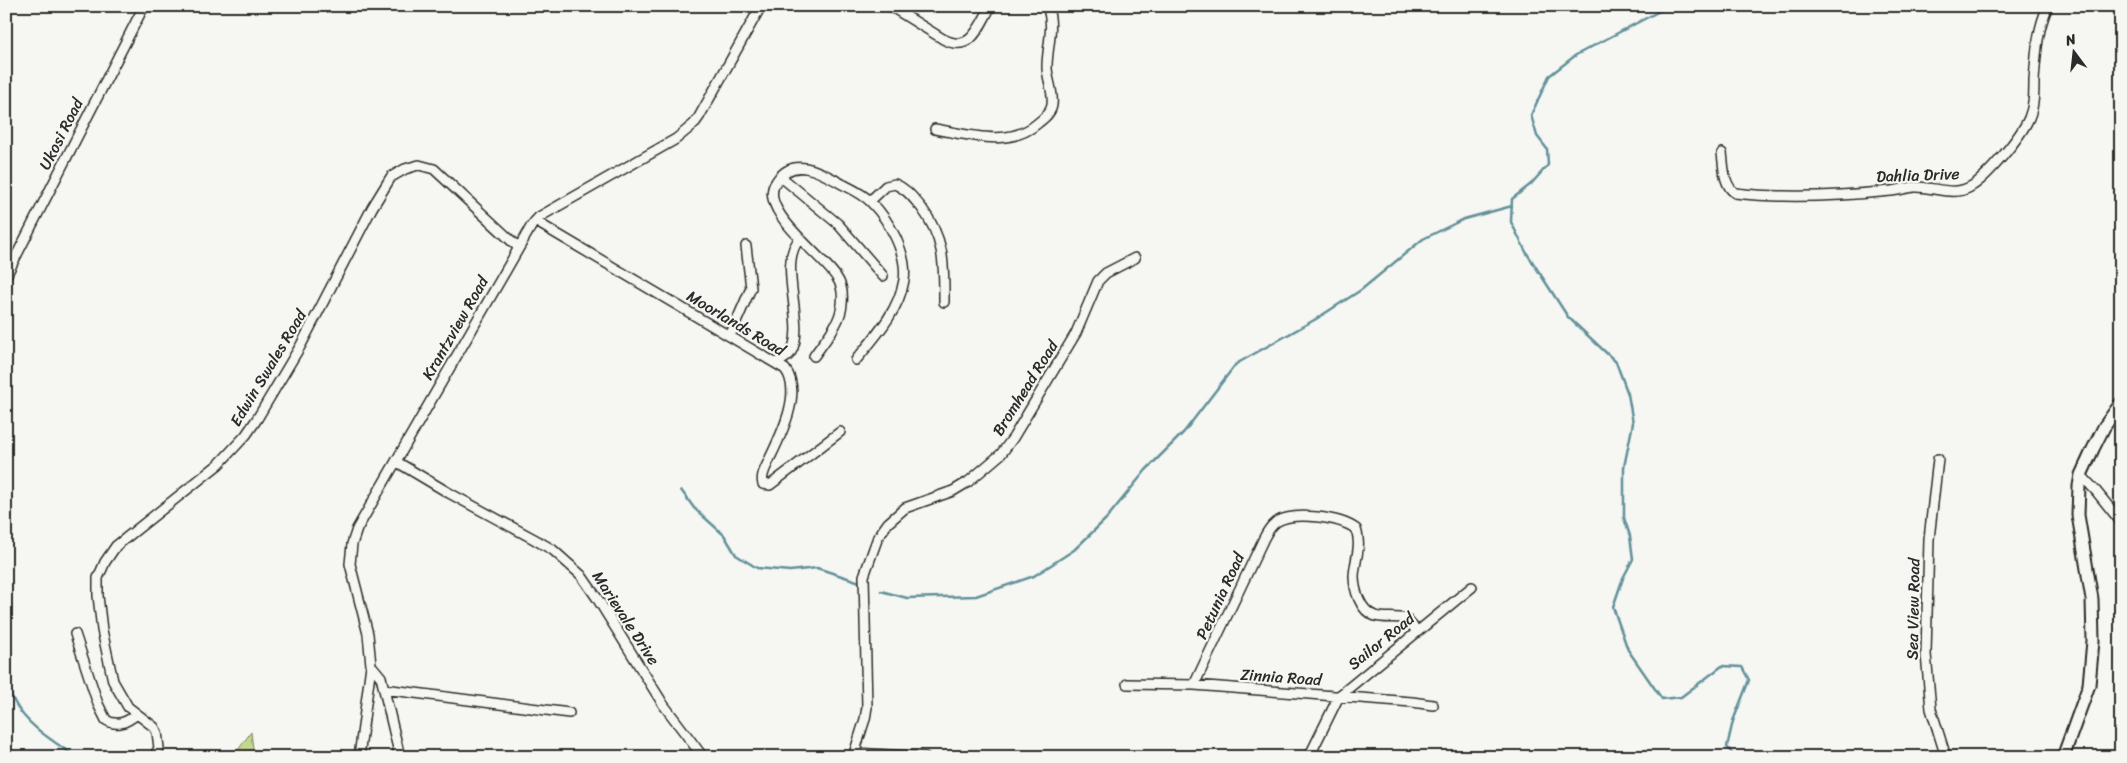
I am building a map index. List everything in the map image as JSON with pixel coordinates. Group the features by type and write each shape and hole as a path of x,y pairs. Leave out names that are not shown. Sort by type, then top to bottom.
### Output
{"main road":[{"path":"2062,757 2089,685 2093,640 2092,599 2078,515 2081,475 2104,427 2121,403"}],"street":[{"name":"Ukosi Road","path":"6,276 144,6"},
{"name":"Krantzview Road","path":"359,757 371,665 369,639 354,581 350,553 358,529 518,247 535,221 600,181 676,139 694,124 761,6"},
{"path":"890,6 943,39 958,44 964,43 974,35 991,6"},
{"path":"936,129 991,138 1008,137 1033,128 1050,112 1052,105 1047,64 1051,20 1047,6"},
{"name":"Dahlia Drive","path":"1722,153 1726,182 1735,193 1825,194 1891,191 1916,187 1947,191 1970,188 2012,145 2024,129 2030,116 2034,103 2038,34 2048,6"},
{"name":"Edwin Swales Road","path":"154,757 159,748 157,732 154,727 128,707 117,690 104,639 99,610 98,578 105,562 116,546 219,464 246,435 301,345 372,208 391,177 400,171 414,166 434,169 518,247"},
{"path":"814,356 835,325 840,313 842,296 837,278 800,239 774,206 772,190 774,184 780,176 793,168 810,168 822,172 870,201 898,242 904,266 904,279 896,302 881,329 856,360"},
{"path":"780,176 838,224 883,276"},
{"path":"870,201 886,186 895,184 911,195 930,220 938,235 943,252 944,302"},
{"name":"Moorlands Road","path":"535,221 776,363 790,376 792,392 780,436 762,476 762,484 770,485 840,432"},
{"path":"776,363 788,357 794,347 794,298 790,261 793,248 800,239"},
{"path":"730,336 749,297 751,288 746,246"},
{"name":"Bromhead Road","path":"854,755 867,707 864,576 878,537 895,514 905,508 953,491 968,482 1001,454 1013,438 1076,333 1098,281 1106,273 1135,258"},
{"name":"Sea View Road","path":"1938,459 1929,539 1926,654 1931,708 1946,757"},
{"name":"Marievale Drive","path":"397,462 552,550 581,575 663,704 703,757"},
{"path":"2081,475 2096,490 2121,522"},
{"name":"Petunia Road","path":"1194,685 1264,538 1276,523 1285,519 1338,519 1356,529 1359,539 1354,576 1355,588 1360,601 1366,610 1373,615 1406,619 1417,632"},
{"name":"Sailor Road","path":"1309,757 1339,696 1472,587"},
{"path":"75,634 98,704 106,720 114,723 127,722 137,714"},
{"path":"371,665 381,677 400,757"},
{"name":"Zinnia Road","path":"1127,684 1194,685 1433,705"},
{"path":"384,689 569,713"},
{"path":"854,755 924,757"}],"green space":[{"path":"251,732 254,757 233,757"}],"waterway":[{"path":"1669,6 1576,55 1549,76 1531,115 1537,136 1547,149 1548,165 1531,184 1512,199 1511,222 1526,252 1568,317 1616,362 1628,394 1633,423 1624,467 1624,518 1630,536 1633,559 1623,578 1613,607 1628,650 1662,699 1681,697 1722,666 1742,667 1749,680 1733,721 1727,747 1735,757"},
{"path":"881,591 907,598 976,596 1034,576 1074,550 1106,519 1146,470 1184,432 1236,364 1316,319 1361,290 1423,239 1464,219 1512,206"},
{"path":"681,490 694,508 724,535 736,555 757,568 790,571 817,568 860,582"},
{"path":"6,681 15,703 27,719 42,733 76,757"},
{"path":"1825,757 1840,755 1841,757"}]}
